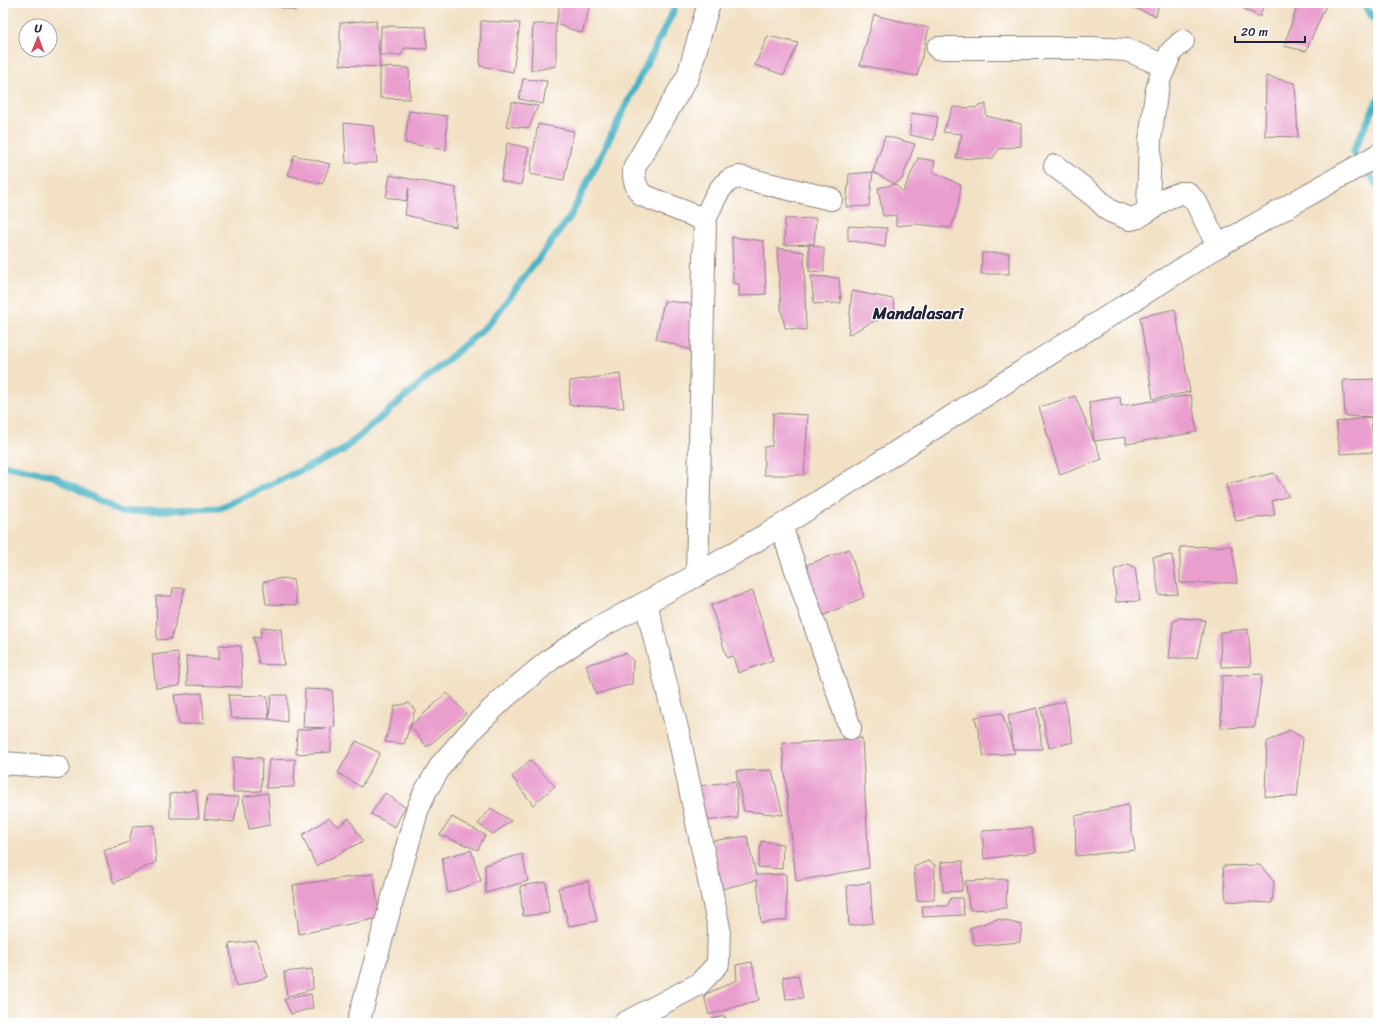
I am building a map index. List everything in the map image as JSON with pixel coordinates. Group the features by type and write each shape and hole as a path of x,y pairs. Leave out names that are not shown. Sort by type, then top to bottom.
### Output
{"street":[{"path":"705,220 642,195 637,188 633,174 634,166 688,76 709,3"},
{"path":"1148,210 1150,140 1156,94 1160,78 1171,52 1182,41"},
{"path":"938,48 1090,48 1127,50 1165,66"},
{"path":"358,1023 417,811 425,792 442,764 476,725 504,698 551,659 592,632 697,576 782,526 1218,246 1378,155"},
{"path":"1055,166 1094,196 1110,211 1130,219 1138,217 1167,198 1181,193 1187,193 1196,202 1218,246"},
{"path":"697,576 705,220 713,200 722,188 730,180 740,177 831,199"},
{"path":"782,526 850,728"},
{"path":"625,1023 699,984 718,964 719,928 680,741 646,602"},
{"path":"3,763 58,767"}],"building":[{"path":"262,3 299,3 296,11"},
{"path":"560,3 591,3 582,33 556,24"},
{"path":"1120,3 1159,3 1156,16"},
{"path":"1264,3 1260,17 1235,4"},
{"path":"1298,3 1327,3 1306,51 1284,46"},
{"path":"874,15 929,28 917,76 860,65"},
{"path":"376,20 380,67 340,65 340,23"},
{"path":"481,21 520,23 513,72 480,66"},
{"path":"533,24 556,24 556,66 531,71"},
{"path":"381,26 426,27 427,49 404,48 401,55 380,55"},
{"path":"768,36 798,43 784,75 755,65"},
{"path":"380,67 409,68 410,99 380,98"},
{"path":"1266,76 1295,83 1298,137 1265,136"},
{"path":"523,79 547,81 543,104 519,99"},
{"path":"512,102 538,106 529,128 506,126"},
{"path":"986,104 986,116 1021,124 1021,146 999,149 992,159 956,158 962,134 943,132 953,107 974,108"},
{"path":"409,111 447,116 446,150 405,143"},
{"path":"911,113 938,117 934,140 910,135"},
{"path":"344,123 373,126 377,163 346,163"},
{"path":"538,124 574,131 564,180 530,174"},
{"path":"885,136 915,144 902,179 895,184 873,172"},
{"path":"507,143 529,148 521,185 501,181"},
{"path":"294,155 330,164 322,184 288,175"},
{"path":"918,158 935,161 933,172 961,185 958,206 951,228 916,224 896,226 896,215 883,216 878,188 895,184 903,192"},
{"path":"873,172 869,206 846,207 849,174"},
{"path":"390,175 456,188 456,227 405,215 409,188 406,201 386,197"},
{"path":"816,218 814,244 784,245 785,219"},
{"path":"848,226 887,228 885,247 848,240"},
{"path":"732,237 764,241 766,294 739,296 739,284 733,283"},
{"path":"809,244 824,248 824,272 809,271"},
{"path":"777,248 804,252 806,330 785,328 781,308"},
{"path":"982,253 1009,253 1009,274 981,274"},
{"path":"811,276 839,278 841,303 814,304"},
{"path":"852,291 893,299 895,310 848,335"},
{"path":"664,301 687,303 704,310 694,351 656,339"},
{"path":"1175,309 1190,392 1153,399 1140,317"},
{"path":"620,374 624,408 569,405 570,381"},
{"path":"1378,379 1378,417 1345,416 1343,380"},
{"path":"1191,395 1197,432 1126,444 1126,437 1094,441 1089,402 1120,397 1121,406"},
{"path":"1075,396 1102,459 1060,475 1039,407"},
{"path":"773,413 808,415 804,475 764,475 764,447 772,446"},
{"path":"1371,417 1374,452 1340,454 1336,422"},
{"path":"1274,473 1289,496 1272,501 1275,515 1236,521 1226,484"},
{"path":"1232,546 1237,583 1180,583 1180,547"},
{"path":"849,549 864,597 816,619 801,567"},
{"path":"1172,555 1178,594 1159,595 1153,557"},
{"path":"1129,564 1135,568 1140,601 1116,602 1114,570"},
{"path":"282,578 293,580 297,605 266,604 263,582"},
{"path":"173,588 185,588 171,639 157,640 156,596 172,596"},
{"path":"753,591 773,660 738,673 733,656 727,658 711,605"},
{"path":"1180,618 1205,620 1197,658 1169,658 1173,622"},
{"path":"262,627 281,629 284,665 259,664 253,637 260,638"},
{"path":"1248,629 1251,666 1221,667 1220,632"},
{"path":"219,645 241,646 242,687 187,685 186,656 219,659"},
{"path":"178,652 180,686 156,688 152,655"},
{"path":"626,653 633,661 632,684 596,694 586,665"},
{"path":"1262,674 1255,727 1221,728 1222,676"},
{"path":"305,689 332,690 335,727 331,727 331,752 296,754 297,730 326,728 303,727"},
{"path":"202,693 204,723 179,725 174,695"},
{"path":"447,693 466,714 427,747 410,726"},
{"path":"228,695 267,696 269,719 231,718"},
{"path":"271,695 287,695 287,722 269,719"},
{"path":"1065,701 1073,742 1049,748 1041,708"},
{"path":"409,703 415,710 404,744 385,742 395,706"},
{"path":"1037,708 1042,749 1013,749 1008,715"},
{"path":"1002,713 1015,753 984,756 975,717"},
{"path":"1290,730 1303,738 1297,797 1265,796 1267,742"},
{"path":"862,738 869,868 796,881 782,744"},
{"path":"356,741 380,753 361,787 338,773"},
{"path":"233,757 262,758 261,791 233,792"},
{"path":"295,759 294,787 266,788 269,760"},
{"path":"530,760 555,786 533,805 512,777"},
{"path":"772,770 783,815 744,811 736,771"},
{"path":"736,781 738,818 700,821 699,786"},
{"path":"196,790 199,818 170,818 170,794"},
{"path":"268,793 270,825 249,829 243,797"},
{"path":"385,793 405,807 395,827 371,814"},
{"path":"207,796 239,797 234,822 204,819"},
{"path":"1128,805 1135,850 1076,856 1075,816"},
{"path":"491,808 511,821 493,834 478,824"},
{"path":"452,817 485,835 478,850 440,835"},
{"path":"329,818 338,827 349,818 363,841 316,866 302,835"},
{"path":"153,825 156,862 114,883 104,851 129,842 133,826"},
{"path":"1031,828 1036,852 984,859 982,831"},
{"path":"747,836 756,875 786,874 787,920 761,923 757,880 718,890 712,841"},
{"path":"761,841 783,844 782,869 758,867"},
{"path":"471,850 481,881 448,893 442,858"},
{"path":"522,854 528,881 486,893 485,865"},
{"path":"928,861 935,865 934,900 917,901 914,867"},
{"path":"963,861 962,891 943,892 941,862"},
{"path":"1260,865 1274,882 1272,903 1226,901 1223,866"},
{"path":"373,874 380,918 299,934 293,885"},
{"path":"1007,879 1006,908 970,910 965,881"},
{"path":"588,881 597,921 569,926 558,888"},
{"path":"546,882 549,913 523,916 520,886"},
{"path":"870,882 873,923 849,926 847,886"},
{"path":"951,898 962,898 964,915 923,917 922,906 947,906"},
{"path":"998,919 1022,925 1020,942 975,946 970,928"},
{"path":"256,941 268,977 236,987 229,944"},
{"path":"752,962 759,1000 709,1015 704,995 737,980 736,965"},
{"path":"312,969 313,989 287,996 284,972"},
{"path":"798,975 803,998 786,999 783,977"},
{"path":"311,994 313,1008 291,1014 284,999"},
{"path":"725,1016 726,1023 698,1023 698,1022"}],"waterway":[{"path":"3,465 53,476 121,512 220,508 342,451 489,324 570,217 672,14 676,3"},
{"path":"1362,3 1378,24"},
{"path":"1378,99 1353,152 1378,186"}],"district":[{"name":"Mandalasari","path":"918,313"}]}
